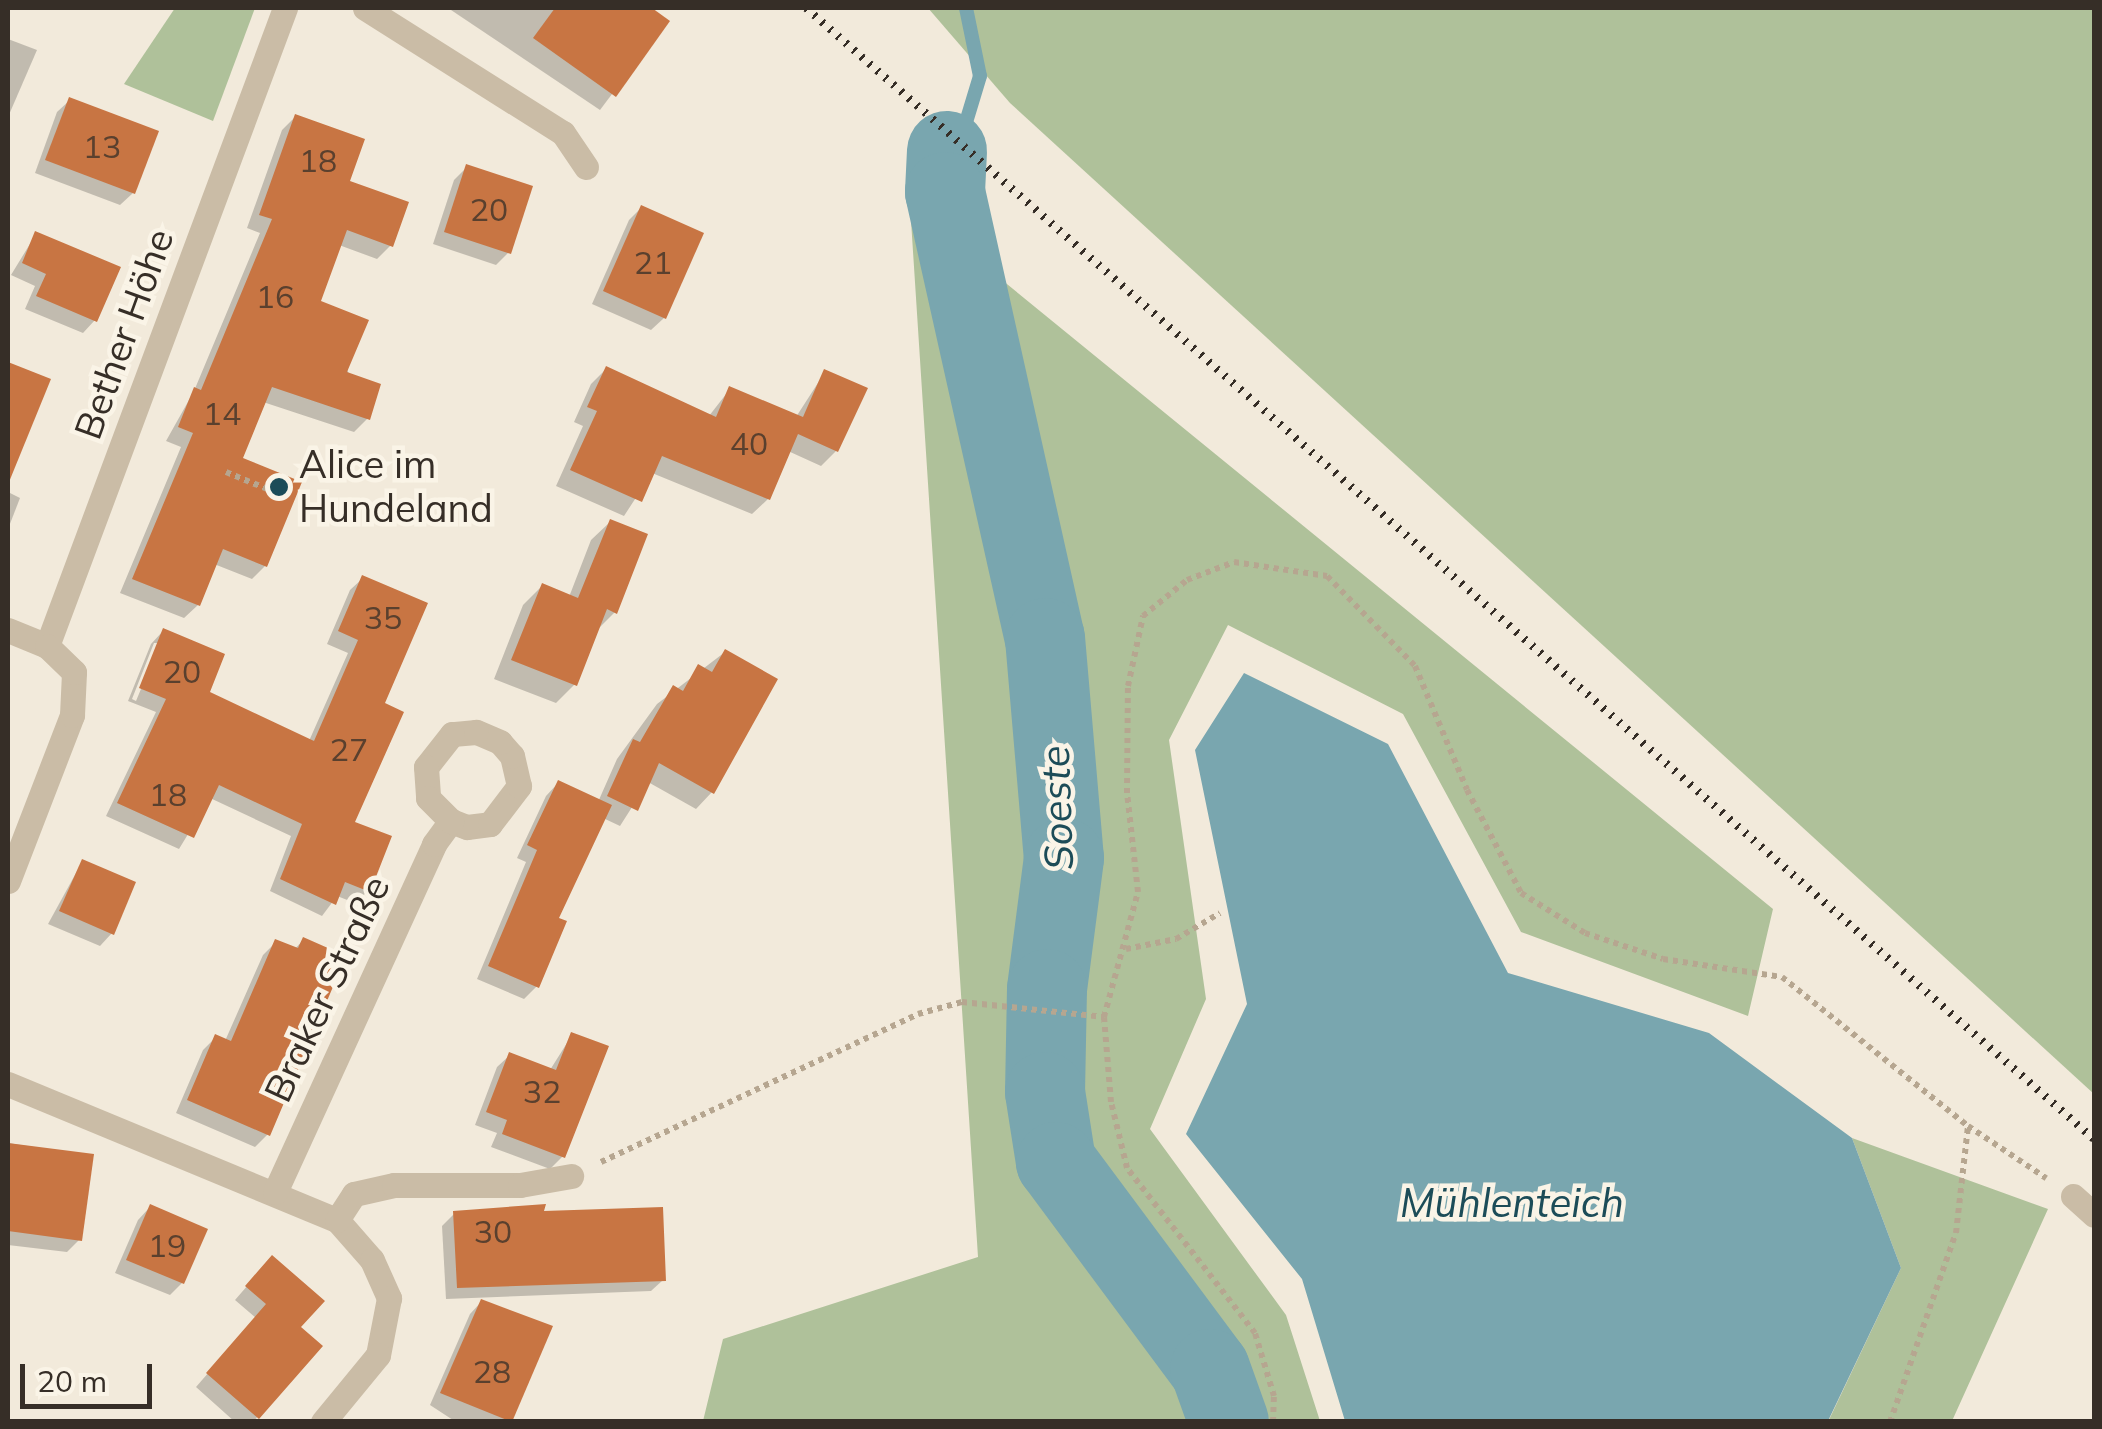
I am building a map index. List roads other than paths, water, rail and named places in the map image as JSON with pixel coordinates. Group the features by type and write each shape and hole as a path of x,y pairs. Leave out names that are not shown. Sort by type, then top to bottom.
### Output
{"street":[{"name":"Bether Höhe","path":"47,646 285,8"},
{"path":"365,8 563,132 586,166"},
{"path":"8,630 47,646 74,672 72,715 8,881"},
{"name":"Braker Straße","path":"276,1192 434,844 451,821"},
{"path":"8,1084 337,1220 372,1260 389,1298 378,1355 323,1422"},
{"path":"337,1220 354,1194 394,1185 520,1185 571,1176"},
{"path":"2073,1196 2094,1215"}],"water":[{"name":"Mühlenteich","path":"1244,673 1388,744 1508,973 1709,1033 1852,1138 1901,1268 1828,1421 1345,1421 1302,1279 1186,1134 1247,1004 1195,750"}],"waterway":[{"name":"Soeste","path":"966,8 980,76 967,119"},
{"name":"Soeste","path":"947,151 945,192 1045,638 1064,858 1047,989 1045,1092 1056,1162 1210,1369 1229,1422"}],"railway":[{"path":"806,8 2094,1139"}],"place":[{"name":"Alice im Hundeland","path":"279,487"}]}
